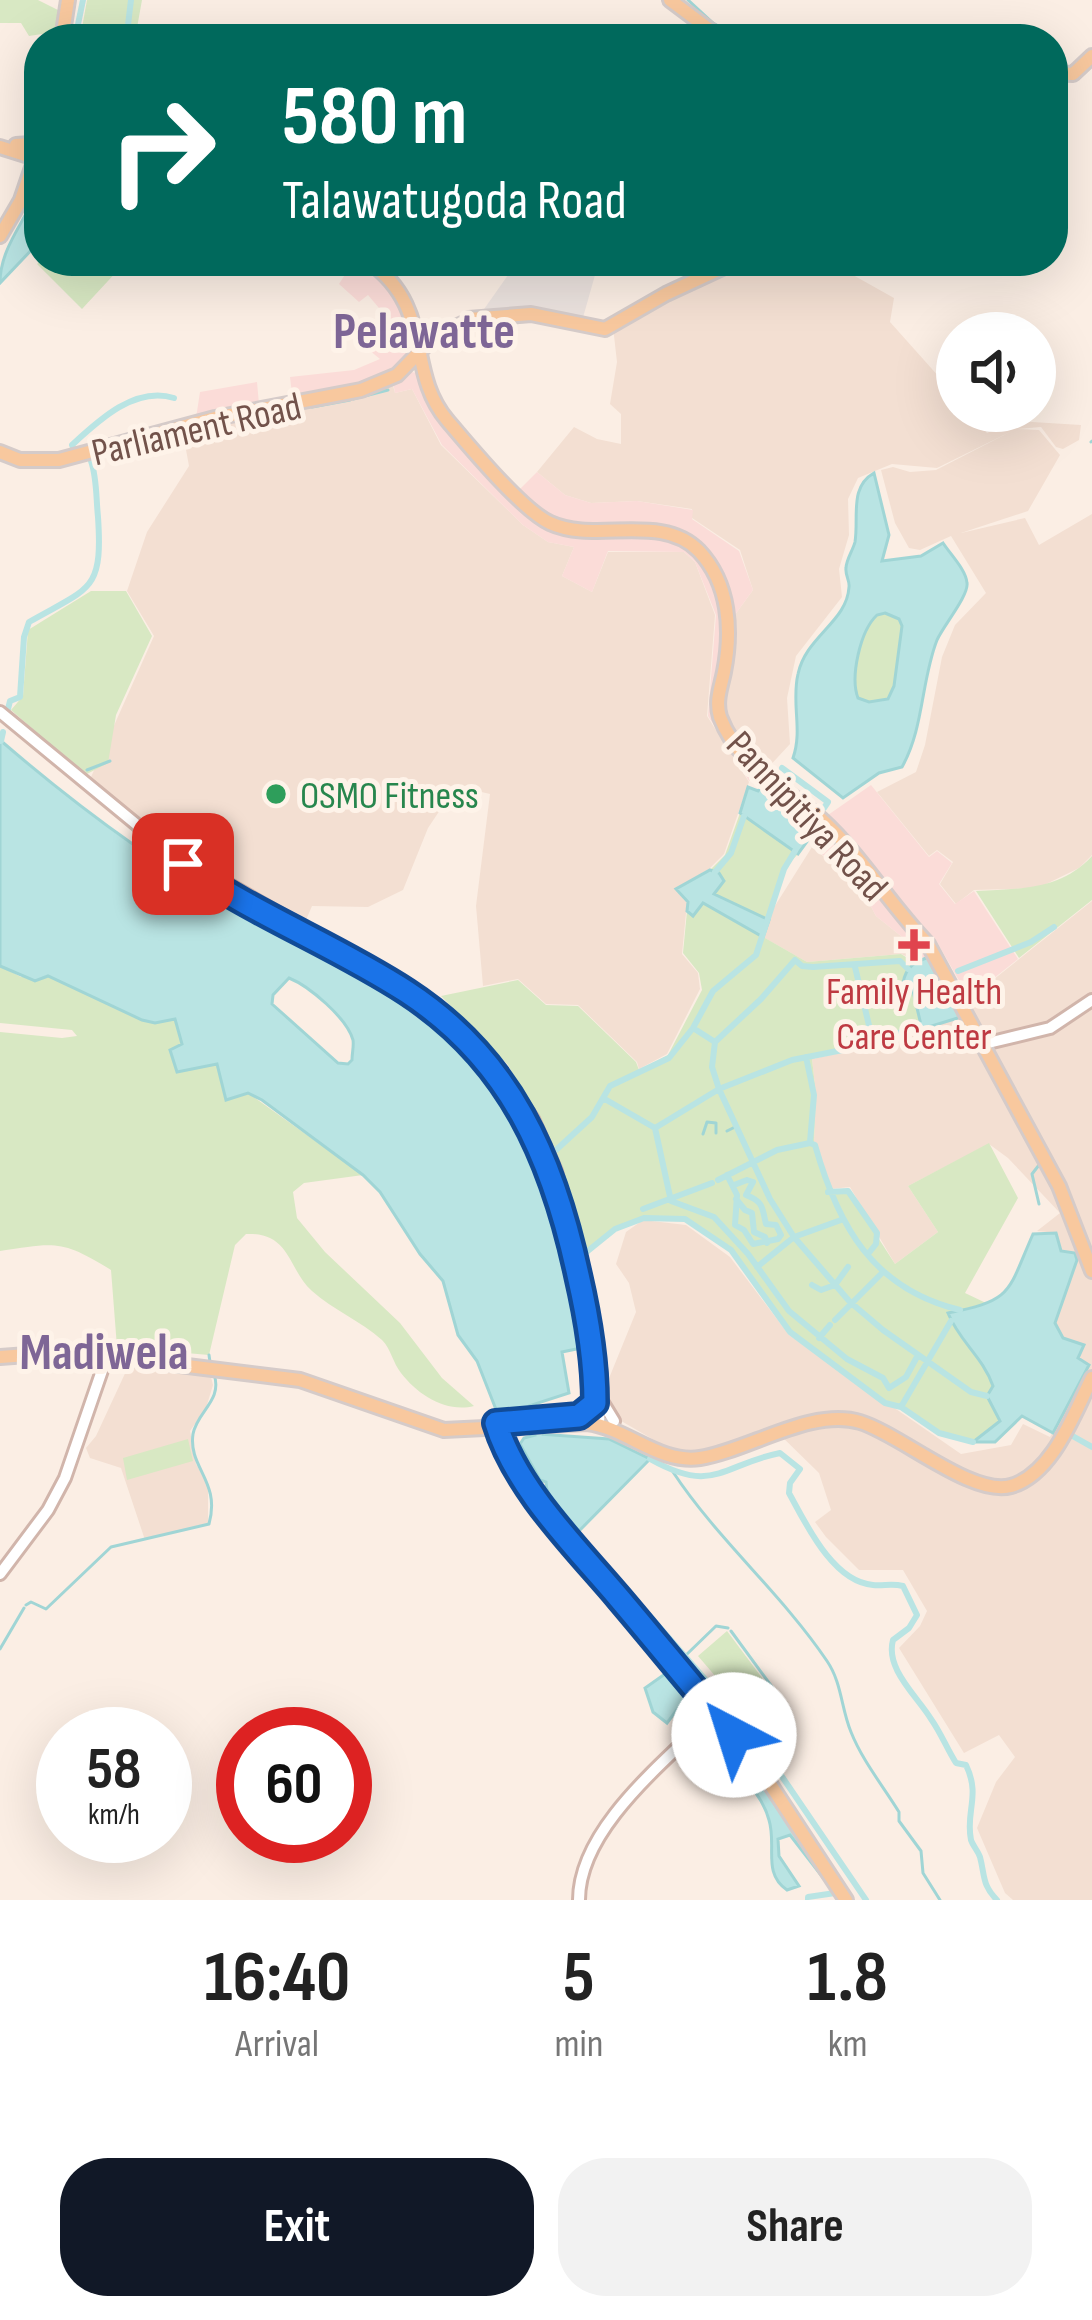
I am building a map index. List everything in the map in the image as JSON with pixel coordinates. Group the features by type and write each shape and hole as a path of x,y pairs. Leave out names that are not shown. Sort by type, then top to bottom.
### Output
{"main road":[{"path":"666,0 694,24"},
{"path":"666,0 700,24"},
{"path":"1068,74 1092,56"},
{"path":"0,144 24,152"},
{"path":"18,149 24,147"},
{"path":"18,149 24,152"},
{"path":"0,236 24,187"},
{"path":"387,276 408,303 423,348"},
{"path":"391,276 404,287 417,314 423,348"},
{"path":"417,314 431,326 531,314 605,329 705,276"},
{"path":"423,348 439,334 473,319"},
{"path":"423,348 445,325"},
{"name":"Parliament Road","path":"0,452 20,460 59,460 215,418 361,390 393,376 423,348"},
{"name":"Pannipitiya Road","path":"423,348 428,379 443,416 544,520 579,530 674,535 698,549 727,606 730,630 718,710 734,742 762,775 821,819 928,944 987,1043 1073,1216 1092,1271"},
{"name":"Pannipitiya Road","path":"423,348 443,406 547,516 579,525 676,530 710,556 731,605 735,630 723,700 727,720 749,755 824,815 934,944 1078,1214 1092,1255"},
{"path":"393,376 417,371 428,379"},
{"path":"0,715 165,848 408,987 469,1035 511,1083 546,1144 575,1250 592,1347 597,1415"},
{"path":"987,1043 1050,1028 1092,1000"},
{"path":"0,1357 107,1356 300,1380 426,1426 481,1431 509,1425"},
{"path":"0,1574 48,1510 65,1478 107,1356"},
{"path":"464,1430 597,1415 665,1455 685,1459 719,1454 779,1432 850,1420 886,1433 978,1484 1008,1487 1041,1467 1092,1378"},
{"path":"509,1425 509,1452"},
{"path":"481,1431 509,1452 564,1533 753,1758 846,1900"},
{"path":"579,1900 585,1859 606,1824 715,1712"}],"shaded area":[{"path":"344,276 383,276 396,288 419,346 389,377 293,402 290,377 354,370 380,359 369,350 381,331 379,308 368,295 359,302 339,284"},
{"path":"507,276 595,276 582,321 484,316 482,312"},
{"path":"710,276 855,276 894,298 890,322 936,373 936,432 1010,432 937,468 892,464 858,478 848,499 849,535 839,569 842,597 796,656 787,698 790,744 765,771 749,755 723,709 734,616 753,590 740,550 692,518 692,509 637,501 591,503 565,495 537,472 574,427 621,444 621,414 610,404 617,362 613,327"},
{"path":"423,374 435,403 544,521 666,534 697,550 726,606 717,710 761,775 749,781 708,716 716,615 695,562 684,552 608,551 592,592 562,576 574,547 548,542 523,525 442,445 412,389 395,393 392,377"},
{"path":"391,378 395,393 412,389 441,445 523,525 548,542 574,547 562,576 592,592 608,552 684,552 695,562 715,615 707,716 749,782 724,854 675,889 687,903 682,954 698,973 700,989 667,1054 639,1069 578,1005 546,1004 518,979 483,986 476,906 490,794 456,786 428,828 403,890 368,907 312,906 303,927 172,850 87,786 154,636 127,591 147,532 189,466 182,428"},
{"path":"257,382 259,404 196,418 200,392"},
{"path":"1056,424 1081,425 1079,440 1063,449 1045,432 1056,432"},
{"path":"1010,432 1041,432 1060,455 1028,511 961,533 1025,518 1039,545 1092,514 1092,855 1079,868 1038,888 974,890 956,904 940,884 953,862 937,850 929,856 877,792 916,772 942,657 955,625 986,593 951,536 920,550 909,548 895,523 881,470 936,470"},
{"path":"537,472 565,495 591,503 637,501 693,510 692,519 739,551 753,590 734,616 721,577 691,538 676,530 556,520 519,490"},
{"path":"871,785 929,857 937,851 952,863 939,884 955,904 974,891 1018,959 969,998 937,942 828,815"},
{"path":"825,827 932,955 918,960 906,940 876,916 866,897 872,887 812,846"},
{"path":"812,847 872,887 866,897 876,916 906,940 918,961 901,954 807,962 763,937 773,909"},
{"path":"1092,901 1092,1900 1013,1900 1005,1893 977,1828 996,1782 1015,1757 999,1735 964,1753 899,1648 927,1611 903,1570 859,1570 826,1537 815,1522 831,1510 819,1473 775,1430 695,1454 668,1448 616,1418 603,1393 636,1312 629,1283 616,1264 626,1232 643,1220 686,1225 730,1257 789,1335 961,1454 1011,1445 1023,1424 1050,1437 1088,1365 1077,1358 1054,1323 1068,1282 1056,1233 1037,1231 1060,1213 989,1144 908,1186 938,1232 895,1264 850,1187 830,1189 814,1141 812,1059 963,1017 959,1007"},
{"path":"128,1367 211,1377 206,1408 190,1431 196,1464 208,1485 208,1523 145,1540 121,1468 90,1458 86,1448"}],"green space":[{"path":"0,0 38,0 58,10 56,24 24,24 24,28 21,23 0,23"},
{"path":"87,0 142,0 138,24 83,24"},
{"path":"49,276 113,276 82,309"},
{"path":"91,591 126,591 152,636 116,715 108,763 85,775 11,710 23,696 28,630"},
{"path":"885,613 899,619 902,626 894,686 888,699 869,702 859,698 856,689 858,655 871,622"},
{"path":"740,813 798,854 784,869 769,920 713,894 719,873 710,870 725,855"},
{"path":"1092,856 1092,900 1019,958 976,891 1053,881"},
{"path":"702,902 807,962 901,954 914,962 905,973 922,1029 812,1059 814,1141 830,1189 848,1191 895,1264 938,1232 908,1186 989,1143 1018,1198 965,1293 986,1303 949,1313 989,1376 993,1386 987,1396 1001,1422 973,1442 885,1403 790,1332 731,1250 685,1219 643,1217 614,1228 585,1251 556,1151 508,1065 441,996 518,980 546,1005 578,1006 639,1070 668,1055 702,990 699,973 683,953 687,911 693,915"},
{"path":"0,966 21,977 47,976 142,1020 175,1019 180,1048 217,1064 248,1093 363,1175 304,1183 293,1192 297,1218 325,1252 400,1323 442,1378 474,1406 443,1404 416,1388 398,1369 382,1340 312,1291 280,1246 261,1235 246,1234 235,1245 209,1355 117,1347 111,1270 80,1253 46,1245 0,1251 0,1032 77,1036 72,1030 0,1023"},
{"path":"188,1439 193,1461 127,1480 123,1458"},
{"path":"727,1631 783,1706 783,1712 759,1727 698,1656"}],"water":[{"path":"24,216 24,258 0,283 1,270"},
{"path":"874,473 889,535 882,561 921,556 943,543 961,568 967,588 937,640 915,736 902,767 879,773 843,798 793,758 796,685 809,649 847,599 846,565 855,542 858,494","holes":["885,613 899,619 894,686 888,699 869,702 858,698 856,667 871,622"]},
{"path":"0,740 144,852 429,1020 492,1082 531,1147 560,1231 581,1348 562,1352 569,1393 504,1414 497,1412 477,1361 458,1335 443,1281 380,1192 262,1100 248,1093 226,1100 217,1064 177,1072 170,1050 182,1044 175,1019 142,1020 48,976 35,981 0,966","holes":["289,978 326,1004 349,1031 353,1045 348,1064 338,1063 272,1004 273,995"]},
{"path":"767,780 822,821 798,854 740,813 748,787 758,791"},
{"path":"710,870 724,881 714,894 769,920 763,937 703,903 693,916 687,911 688,902 676,889"},
{"path":"932,956 964,1016 922,1029 912,987 903,983 913,965"},
{"path":"1056,1233 1061,1251 1075,1253 1077,1260 1055,1323 1063,1338 1084,1345 1078,1358 1089,1365 1053,1433 1022,1416 995,1442 973,1442 1000,1421 987,1396 993,1386 989,1376 948,1313 997,1298 1012,1281 1033,1234"},
{"path":"539,1434 609,1439 650,1459 577,1533 553,1503 546,1482 540,1480 520,1444"},
{"path":"672,1669 691,1691 667,1723 653,1712 645,1688"},
{"path":"714,1726 721,1727 760,1777 828,1878 824,1879 790,1835 778,1839 779,1856 799,1886 787,1890 779,1883 772,1867 769,1820 760,1800 737,1772 717,1770 696,1742"}],"waterway":[{"path":"78,24 83,0"},
{"path":"128,24 131,0"},
{"path":"688,0 715,24"},
{"path":"353,399 388,390"},
{"path":"74,450 72,445 118,408 145,397 174,398"},
{"path":"312,407 350,400"},
{"path":"7,713 10,701 20,697 29,622 79,593 94,574 99,542 91,461"},
{"path":"1,741 3,732"},
{"path":"87,770 110,761"},
{"path":"782,768 828,802 824,808"},
{"path":"715,872 731,853 744,816"},
{"path":"556,1150 592,1117 610,1086 669,1058 713,991 756,955 784,869 795,851"},
{"path":"958,971 1031,942 1054,927"},
{"path":"908,969 900,961 813,967 795,960 715,1042 712,1067 770,1199 794,1237 850,1302 883,1330 971,1392 987,1396"},
{"path":"855,967 873,1042"},
{"path":"655,1128 719,1089 792,1060 858,1047 921,1025"},
{"path":"693,1028 715,1042"},
{"path":"806,1057 814,1095 810,1142"},
{"path":"603,1098 655,1128 671,1201 714,1217 789,1311 847,1359 883,1378 889,1388 906,1377 918,1355"},
{"path":"703,1134 707,1122 716,1123 716,1133"},
{"path":"727,1131 735,1127"},
{"path":"718,1180 777,1150 815,1145 835,1202 864,1250 904,1287 960,1310"},
{"path":"1039,1165 1032,1174 1039,1204"},
{"path":"727,1175 737,1195 735,1225 753,1244 778,1239 776,1225 766,1224 759,1203 746,1195 753,1182 734,1185"},
{"path":"643,1209 712,1183"},
{"path":"828,1192 848,1191 877,1233 868,1254"},
{"path":"736,1199 752,1213 754,1232 767,1243"},
{"path":"568,1267 615,1229 644,1218 685,1219 731,1250 790,1332 885,1403 901,1407"},
{"path":"757,1267 794,1237 841,1220"},
{"path":"812,1285 821,1290 835,1285 848,1267"},
{"path":"835,1320 882,1273"},
{"path":"951,1321 901,1407 939,1433 973,1442"},
{"path":"819,1338 830,1325"},
{"path":"209,1355 210,1362"},
{"path":"26,1605 31,1602 46,1609 111,1547 209,1524 211,1497 195,1456 193,1434 215,1392 214,1374"},
{"path":"525,1405 539,1434"},
{"path":"1069,1434 1092,1447"},
{"path":"650,1459 672,1470 704,1476 780,1453 800,1469 789,1493 833,1563 859,1581 903,1586 917,1615 893,1640 894,1661 956,1763 966,1765 973,1795 971,1840 986,1885 997,1900"},
{"path":"673,1472 827,1661 856,1742 921,1851 923,1873 940,1900"},
{"path":"577,1533 753,1734 866,1900"},
{"path":"0,1649 24,1608"},
{"path":"685,1656 716,1626 728,1628"},
{"path":"731,1631 786,1706 785,1714 753,1734"},
{"path":"808,1900 835,1893"}],"place":[{"name":"OSMO Fitness","path":"276,794"},
{"name":"Family Health Care Center","path":"914,945"}],"district":[{"name":"Pelawatte","path":"424,330"},
{"name":"Madiwela","path":"104,1351"}],"route":[{"path":"183,864 405,990 475,1049 506,1085 540,1144 558,1194 589,1329 595,1403 579,1416 496,1423 497,1429 528,1484 564,1533 734,1735"}]}
